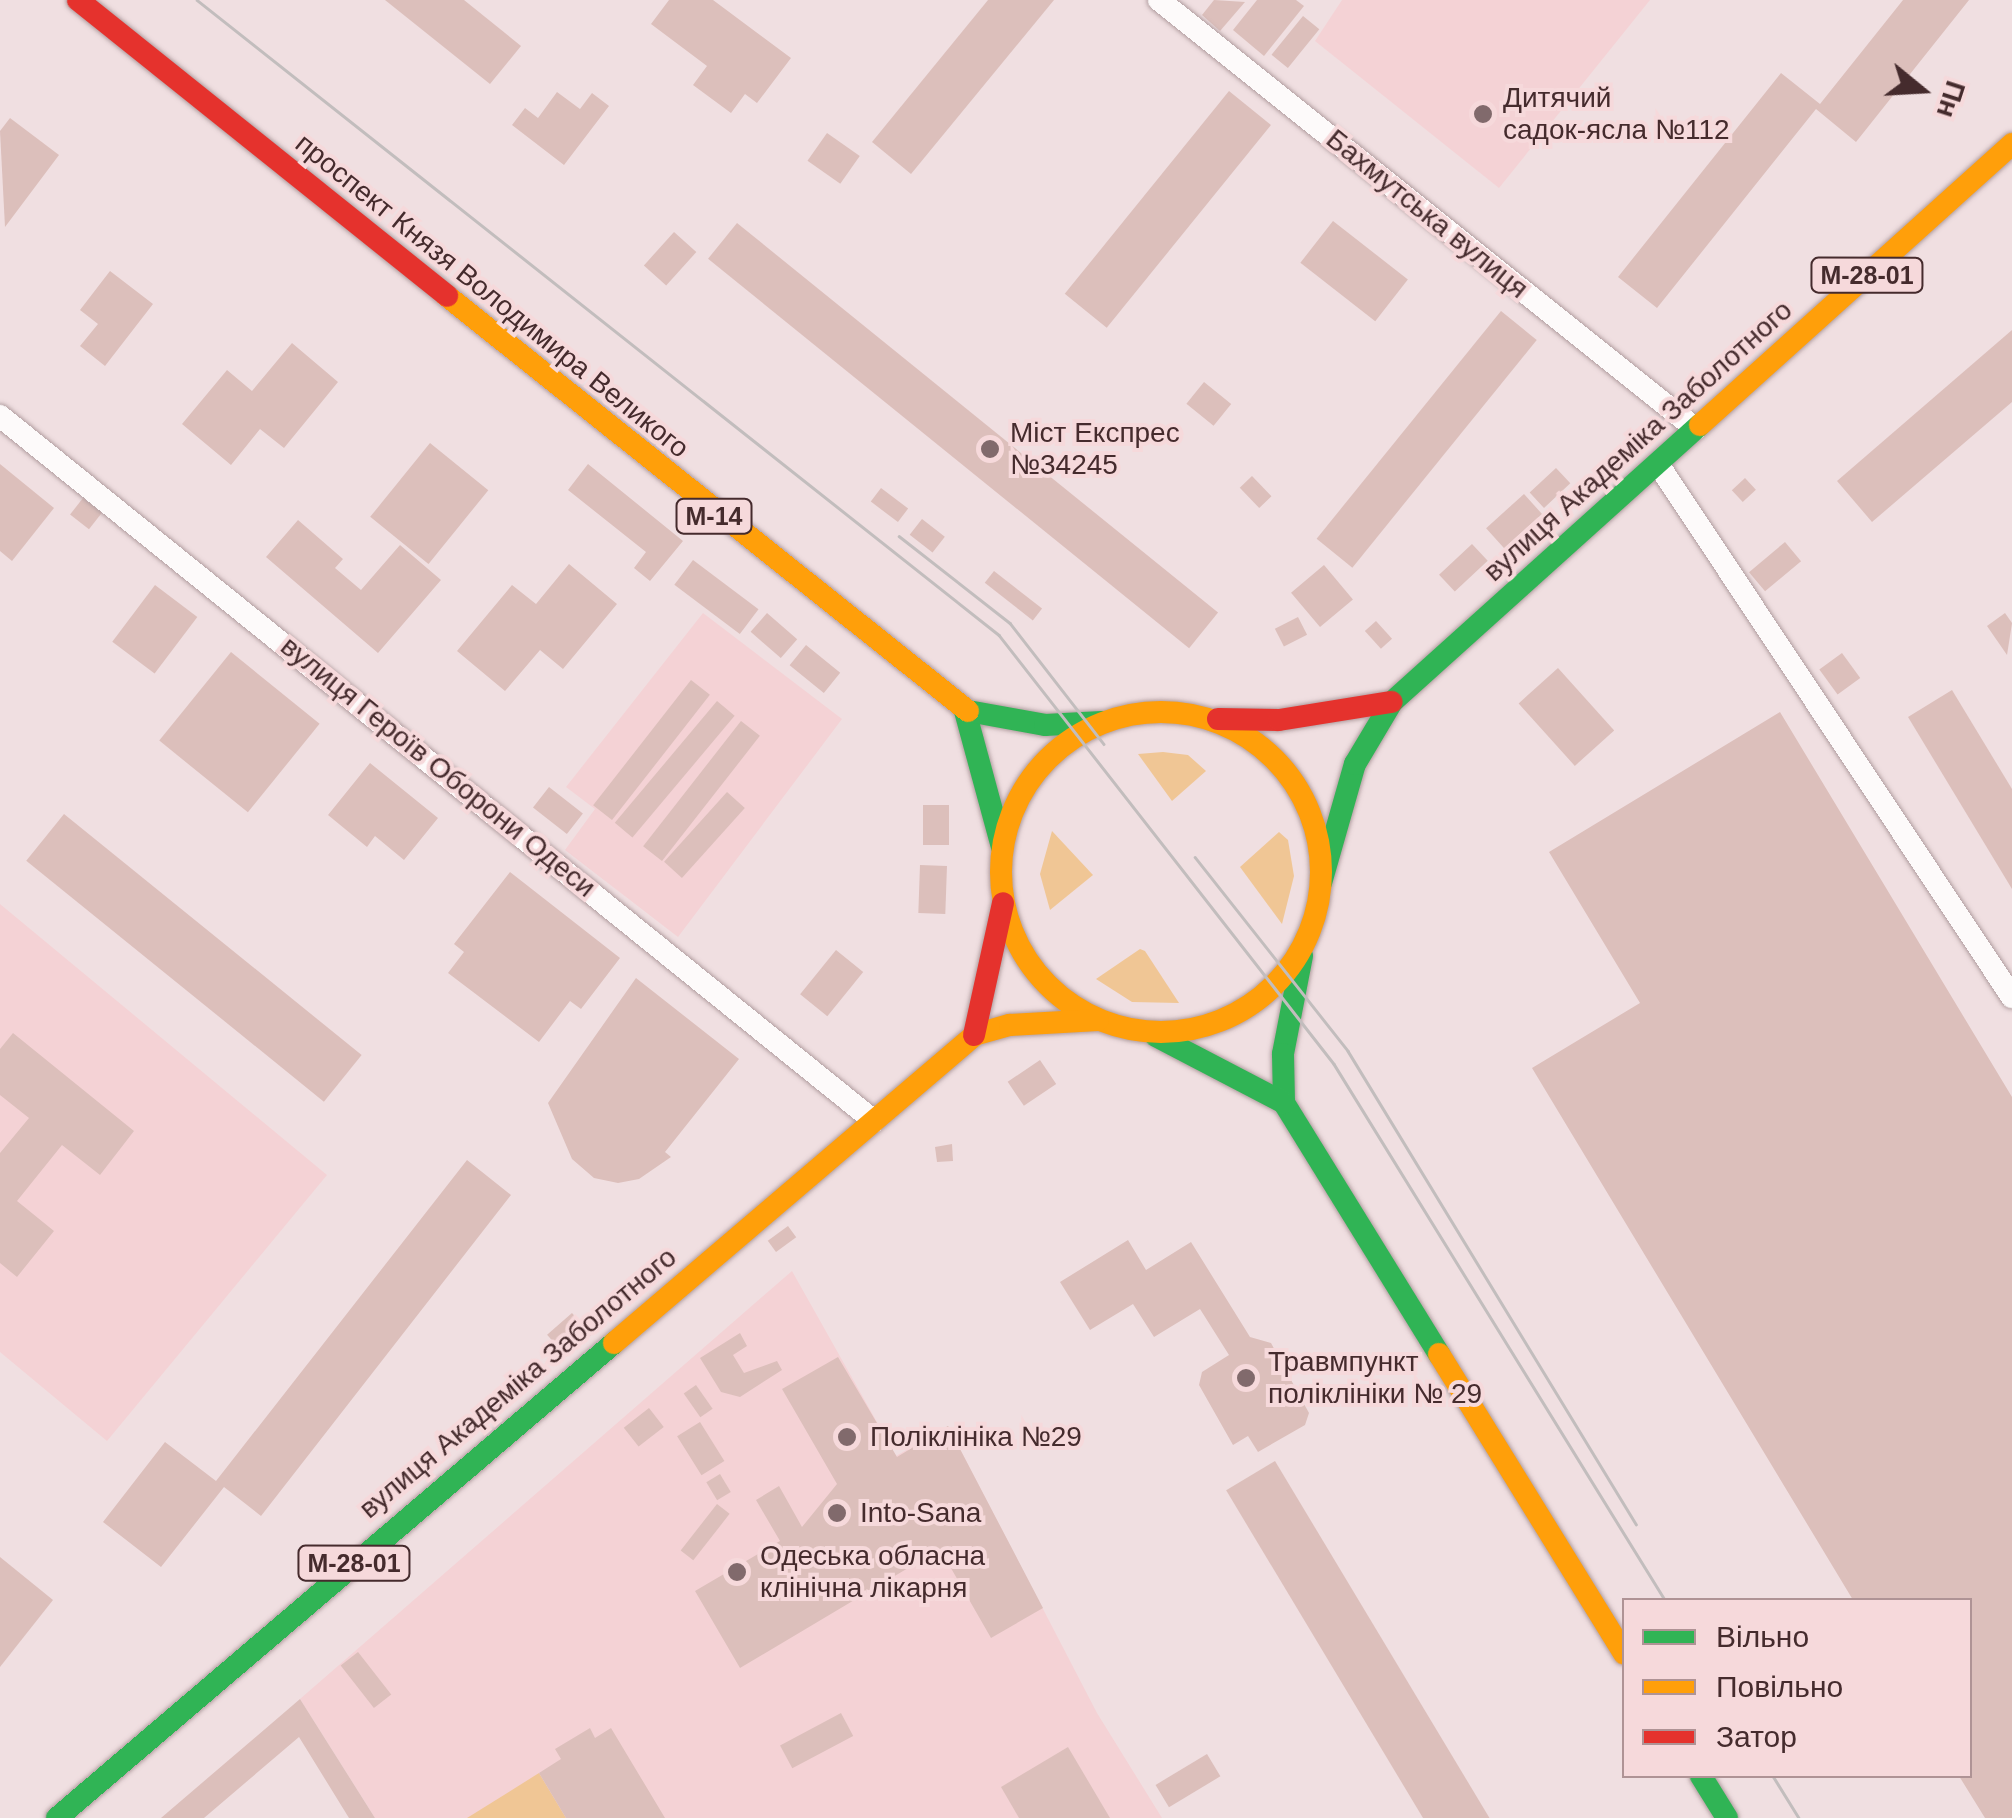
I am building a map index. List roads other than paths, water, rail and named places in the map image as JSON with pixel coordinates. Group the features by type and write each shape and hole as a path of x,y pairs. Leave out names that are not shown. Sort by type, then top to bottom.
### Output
{"main road":[{"name":"проспект Князя Володимира Великого","path":"78,0 964,711 1044,725 1102,722"},
{"name":"вулиця Академіка Заболотного","path":"1321,883 1354,764 1392,702 2012,144"},
{"path":"1211,719 1279,720 1392,702"},
{"name":"М-14","path":"964,711 1002,847 1004,902 1021,951 1043,978 1098,1020 1147,1032 1204,1055 1284,1104 1622,1651"},
{"name":"М-14","path":"1002,847 1016,802 1043,763 1102,722 1175,712 1211,719 1258,744 1294,782 1316,830 1321,883 1290,1004 1284,1104"},
{"path":"974,1035 1004,902"},
{"name":"М-14","path":"1147,1032 1194,1030 1238,1013 1276,985 1310,932"},
{"name":"вулиця Академіка Заболотного","path":"57,1818 974,1035 1010,1026 1098,1020"},
{"path":"1702,1778 1727,1818"}],"street":[{"name":"Бахмутська вулиця","path":"1159,0 1696,429"},
{"name":"вулиця Героїв Оборони Одеси","path":"0,416 874,1121"},
{"path":"1658,464 2012,997"}],"tram line":[{"path":"197,0 999,635 1334,1064 1664,1598"},
{"path":"899,536 1010,623 1104,744"},
{"path":"1195,857 1348,1051 1636,1524"},
{"path":"1774,1778 1799,1818"}],"place":[{"name":"Дитячий садок-ясла №112","path":"1483,114"},
{"name":"Міст Експрес №34245","path":"990,449"},
{"name":"Травмпункт поліклініки № 29","path":"1246,1378"},
{"name":"Поліклініка №29","path":"847,1437"},
{"name":"Into-Sana","path":"837,1513"},
{"name":"Одеська обласна клінічна лікарня","path":"737,1572"}]}
